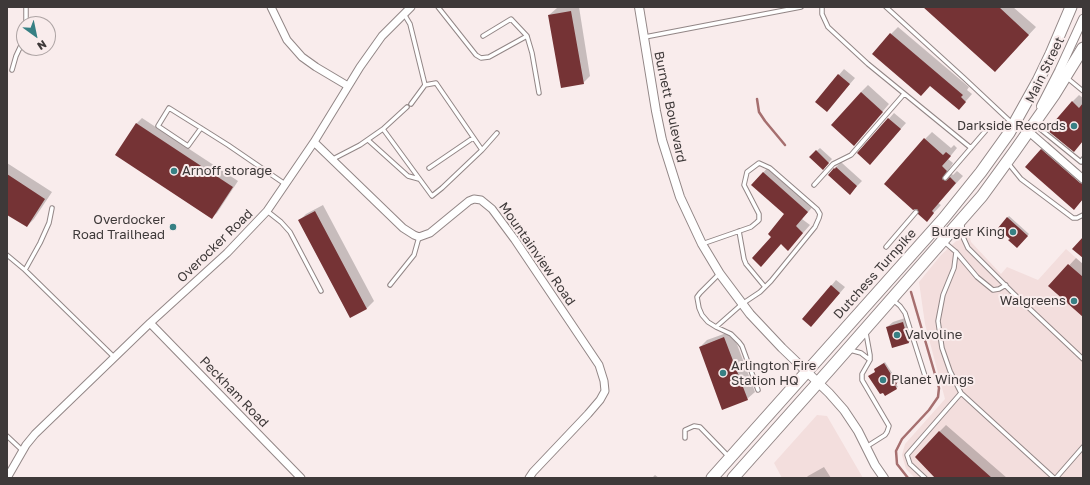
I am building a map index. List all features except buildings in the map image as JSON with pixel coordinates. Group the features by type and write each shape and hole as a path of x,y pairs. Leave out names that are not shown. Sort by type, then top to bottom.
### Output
{"highway":[{"name":"Dutchess Turnpike","path":"712,478 954,205 981,172 1014,125 1038,81 1052,54 1071,7"},
{"path":"733,478 964,217 1007,162 1083,48"}],"street":[{"path":"271,7 288,40 302,57 348,86"},
{"name":"Overocker Road","path":"7,478 35,434 150,323 227,253 268,211 314,142 360,67 382,36 411,7"},
{"name":"Burnett Boulevard","path":"639,7 656,111 666,154 680,197 702,244 720,274 742,304 770,336 834,399 848,416 873,462 884,478"},
{"name":"Main Street","path":"1052,54 1074,7"},
{"name":"Main Street","path":"1031,127 1083,19"},
{"path":"1031,127 1083,179"},
{"path":"314,142 402,228 419,237"},
{"name":"Mountainview Road","path":"419,237 430,233 469,201 474,199 482,200 492,209 514,240 601,370 604,381 604,390 600,400 529,478"},
{"name":"Peckham Road","path":"150,323 301,478"}],"lane":[{"path":"438,7 476,55 481,58 489,57 527,36"},
{"path":"644,37 801,7"},
{"path":"822,7 822,14 828,27 868,64 971,148"},
{"path":"886,7 1014,125"},
{"path":"404,14 410,24 425,86"},
{"path":"483,36 512,19 527,36 532,53 539,93"},
{"path":"12,70 16,56"},
{"path":"1065,76 1083,91"},
{"path":"332,160 368,140 383,129 409,106 425,86 436,83 482,150"},
{"path":"814,185 833,164 851,155 904,94"},
{"path":"201,128 188,146 158,126 169,108 201,128 286,184"},
{"path":"1031,127 1081,162 1083,159"},
{"path":"945,178 988,128"},
{"path":"383,129 432,196 482,150 497,133"},
{"path":"429,168 473,138"},
{"path":"368,140 408,176 419,178"},
{"path":"1007,162 1021,180 1073,218 1083,215"},
{"path":"702,244 751,227 759,220 759,214 744,185 747,172 759,163 770,168 819,211 820,218 815,227 765,287 742,304 716,327"},
{"path":"954,205 943,222 941,232 943,241 956,252 977,277 987,286 996,290 1006,285"},
{"path":"25,270 49,223 52,208"},
{"path":"268,211 290,232 321,291"},
{"path":"886,247 916,212"},
{"path":"964,217 961,227 965,243 972,252 1083,359"},
{"path":"739,231 746,264 765,287"},
{"path":"390,285 414,255 419,237"},
{"path":"956,252 954,268 943,295 938,321 942,348 956,386 977,409 1055,478 1083,447"},
{"path":"7,255 25,270 114,358"},
{"path":"720,274 697,297 702,315 708,322 731,334 742,346 758,390"},
{"path":"892,299 905,313 925,376"},
{"path":"865,329 870,351 870,360 862,374 862,380 889,426 888,432 885,435 866,447"},
{"path":"848,349 861,353 870,360"},
{"path":"925,478 910,464 907,455 961,393"},
{"path":"685,438 685,430 694,426 700,427 730,458"},
{"path":"7,436 23,451"}],"shaded area":[{"path":"968,230 971,242 1001,274 1007,267 1038,280 1066,249 1083,264 1083,478 915,478 906,469 902,455 905,444 945,399 925,324 919,282 941,255"},
{"path":"817,415 827,416 863,478 782,478 774,463"}],"waterway":[{"path":"757,99 759,112 785,145"},
{"path":"908,478 897,464 896,451 902,439 929,410 938,397 939,388 911,292"}],"place":[{"name":"Darkside Records","path":"1074,126"},
{"name":"Arnoff storage","path":"174,171"},
{"name":"Overdocker Road Trailhead","path":"173,227"},
{"name":"Burger King","path":"1013,232"},
{"name":"Walgreens","path":"1074,301"},
{"name":"Valvoline","path":"897,335"},
{"name":"Arlington Fire Station HQ","path":"723,373"},
{"name":"Planet Wings","path":"883,380"}]}
